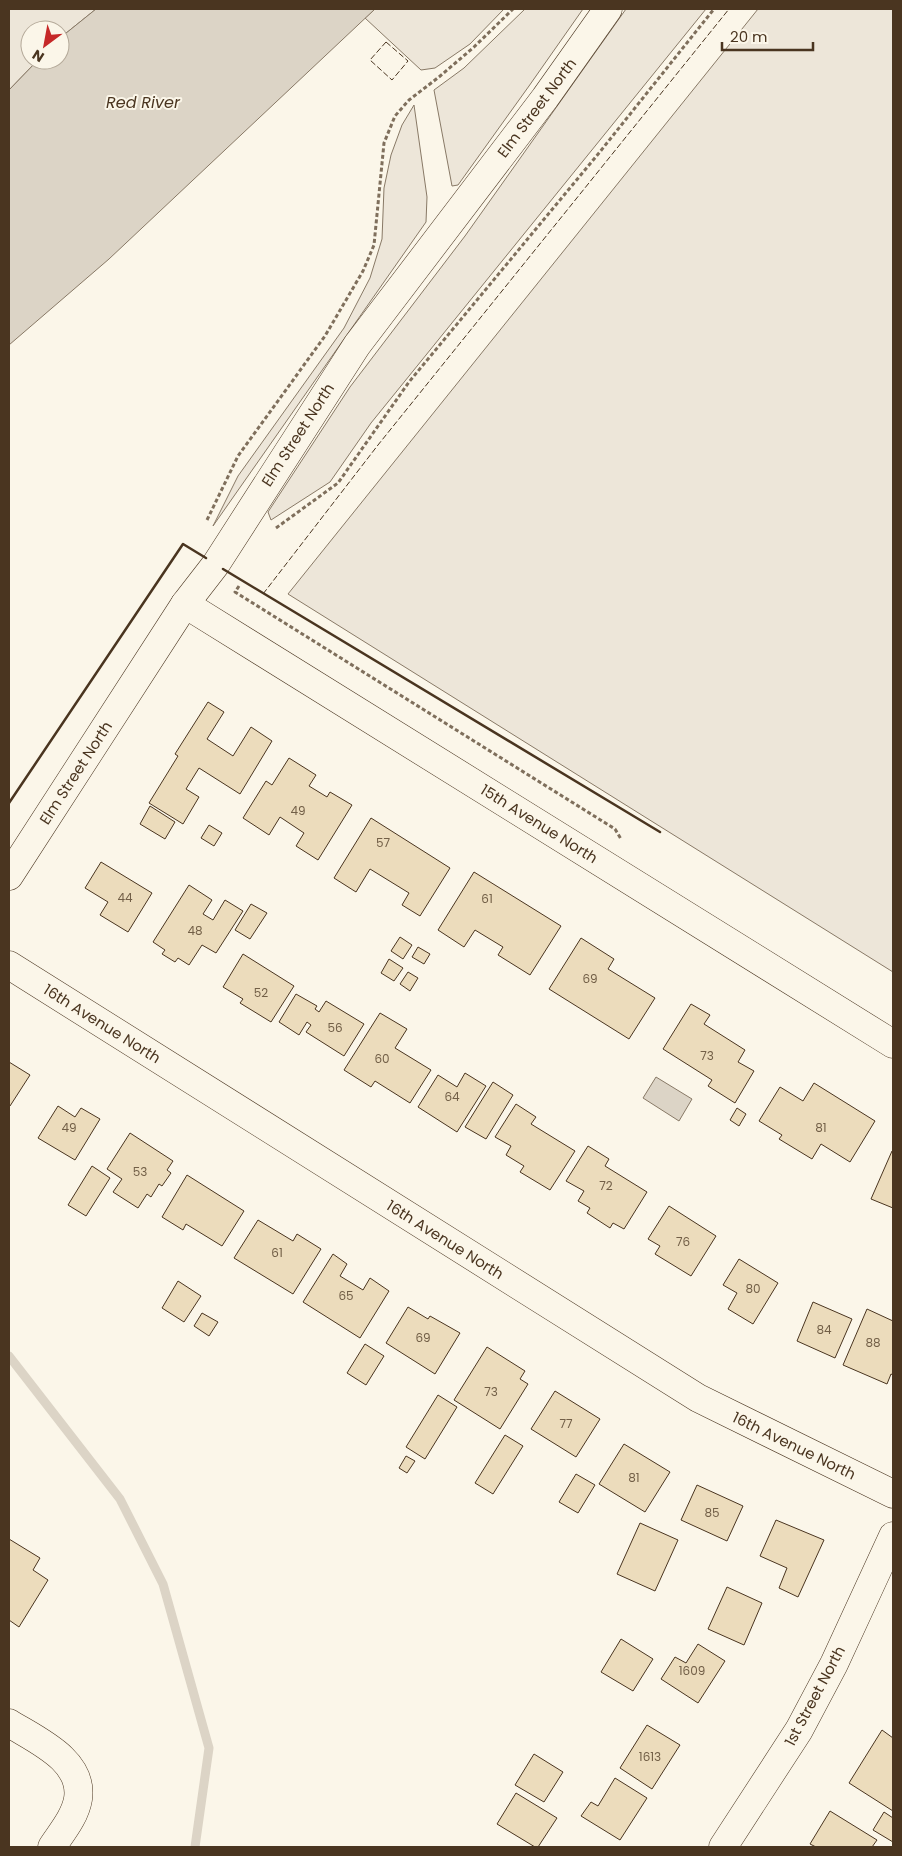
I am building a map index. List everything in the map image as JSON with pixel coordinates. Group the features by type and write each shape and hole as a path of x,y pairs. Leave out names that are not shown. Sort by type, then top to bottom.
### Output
{"street":[{"name":"Elm Street North","path":"9,876 185,604 216,564 356,345 545,98 608,9"},
{"name":"15th Avenue North","path":"185,604 893,1044"},
{"name":"16th Avenue North","path":"9,965 698,1398 893,1494"},
{"name":"1st Street North","path":"723,1847 798,1730 834,1664 893,1536"},
{"path":"9,1723 62,1758 72,1770 78,1799 71,1817 52,1847"}],"path":[{"path":"205,524 238,456 325,336 363,271 374,244 384,143 395,116 409,100 474,47 513,9"},
{"path":"273,534 278,526 338,483 409,382 599,153 714,9"},
{"path":"235,592 242,580"}],"shaded area":[{"path":"9,9 96,9 70,30 70,20 20,20 20,70 28,70 9,90"},
{"path":"375,9 504,9 470,44 435,68 421,70 365,18"},
{"path":"525,9 583,9 458,185 452,186 434,90 464,68"},
{"path":"626,9 706,9 371,423 330,482 271,520 268,512 350,387 465,236"},
{"path":"758,9 893,9 893,972 288,594"},
{"path":"414,105 427,197 426,222 213,526 238,476 344,328 370,278 382,239 384,188 391,155 402,125"}],"water":[{"name":"Red River","path":"96,9 375,9 109,259 9,345 9,90 28,70 70,70 70,30"},
{"path":"656,1077 692,1099 679,1121 643,1098"}],"building":[{"path":"208,702 224,712 207,739 233,756 251,727 272,741 240,794 199,768 186,789 199,797 183,824 149,803 178,756 175,754"},
{"path":"289,758 316,775 309,786 327,797 330,792 352,805 318,860 296,846 304,833 280,817 269,835 243,818 266,781 272,785"},
{"path":"150,806 175,822 165,839 140,824"},
{"path":"371,818 450,868 420,916 402,905 409,893 370,869 356,892 334,878"},
{"path":"209,825 222,833 214,846 201,838"},
{"path":"101,862 152,893 128,932 100,915 108,902 85,888"},
{"path":"474,872 561,926 530,975 498,955 503,947 475,930 464,947 438,930"},
{"path":"189,885 212,900 203,914 213,920 225,900 243,911 216,953 202,945 189,965 178,958 175,962 162,954 165,950 153,942"},
{"path":"251,904 267,913 250,939 235,930"},
{"path":"400,937 412,945 403,959 391,951"},
{"path":"581,938 614,959 608,969 655,998 629,1039 549,989"},
{"path":"418,947 430,954 424,964 412,957"},
{"path":"243,954 294,986 271,1022 240,1003 243,999 223,987"},
{"path":"389,959 403,968 394,981 381,973"},
{"path":"408,972 418,978 410,991 400,984"},
{"path":"296,994 317,1006 315,1009 319,1012 326,1001 364,1024 344,1056 306,1032 311,1025 307,1022 299,1035 279,1022"},
{"path":"691,1004 710,1015 704,1024 745,1050 738,1062 754,1071 735,1103 708,1086 712,1080 663,1049"},
{"path":"380,1013 407,1029 395,1048 431,1070 410,1103 375,1081 371,1087 344,1070"},
{"path":"9,1062 30,1075 10,1106 9,1105"},
{"path":"465,1073 486,1086 457,1132 418,1107 438,1075 457,1087"},
{"path":"493,1082 513,1095 486,1139 465,1127"},
{"path":"814,1083 875,1121 850,1162 821,1144 812,1159 779,1139 782,1135 759,1121 780,1087 803,1101"},
{"path":"516,1104 536,1117 531,1124 575,1151 550,1190 520,1172 524,1166 506,1155 511,1146 495,1137"},
{"path":"58,1106 75,1117 81,1108 100,1119 75,1160 38,1138"},
{"path":"737,1108 746,1114 739,1126 730,1120"},
{"path":"130,1133 173,1161 167,1170 171,1173 162,1186 159,1184 151,1197 147,1194 138,1208 113,1192 122,1179 107,1169"},
{"path":"588,1146 609,1159 605,1166 647,1192 624,1229 613,1223 610,1228 587,1213 590,1208 578,1201 584,1191 566,1181"},
{"path":"893,1151 893,1208 871,1199"},
{"path":"92,1166 110,1178 86,1216 68,1205"},
{"path":"187,1175 244,1211 222,1246 186,1224 183,1230 162,1217"},
{"path":"669,1206 716,1236 691,1276 655,1254 660,1246 648,1239"},
{"path":"258,1220 293,1241 297,1234 321,1249 293,1294 234,1258"},
{"path":"333,1254 347,1264 340,1276 363,1290 370,1278 389,1291 360,1338 303,1302"},
{"path":"739,1259 778,1283 753,1324 728,1309 737,1293 723,1285"},
{"path":"178,1281 201,1296 184,1322 162,1308"},
{"path":"813,1302 852,1319 835,1358 797,1341"},
{"path":"408,1307 428,1319 430,1316 460,1333 435,1374 386,1343"},
{"path":"867,1309 893,1321 893,1375 891,1374 887,1384 843,1365"},
{"path":"202,1313 218,1322 209,1336 194,1326"},
{"path":"365,1344 384,1356 366,1385 347,1373"},
{"path":"487,1347 525,1371 520,1379 528,1384 500,1429 454,1400"},
{"path":"555,1391 600,1419 576,1457 531,1429"},
{"path":"438,1395 457,1407 425,1459 406,1447"},
{"path":"505,1435 523,1446 493,1494 475,1483"},
{"path":"624,1444 670,1472 645,1512 599,1484"},
{"path":"406,1456 415,1461 407,1473 399,1468"},
{"path":"576,1474 595,1485 578,1513 559,1502"},
{"path":"697,1485 743,1506 727,1541 681,1520"},
{"path":"776,1520 824,1540 798,1597 779,1588 787,1568 760,1556"},
{"path":"640,1523 678,1540 655,1591 617,1574"},
{"path":"9,1539 40,1558 33,1570 48,1580 19,1627 9,1620"},
{"path":"727,1587 762,1603 744,1645 708,1629"},
{"path":"621,1639 653,1659 633,1691 601,1672"},
{"path":"698,1644 725,1661 698,1703 661,1679 675,1657 686,1663"},
{"path":"647,1725 680,1745 652,1789 620,1768"},
{"path":"882,1730 893,1738 893,1811 849,1783"},
{"path":"534,1754 563,1772 544,1802 515,1785"},
{"path":"615,1778 647,1798 620,1840 581,1816 591,1802 598,1806"},
{"path":"516,1793 557,1818 538,1847 497,1824"},
{"path":"830,1811 877,1840 872,1847 816,1847 810,1844"},
{"path":"884,1812 893,1818 893,1842 873,1830"}],"waterway":[{"path":"9,1356 120,1499 163,1584 209,1748 195,1847"}],"fence":[{"path":"263,594 378,445 729,9"},
{"path":"386,42 408,61 392,80 370,60 386,42"}],"wall":[{"path":"9,803 183,544 206,558"},
{"path":"223,569 660,832"}]}
